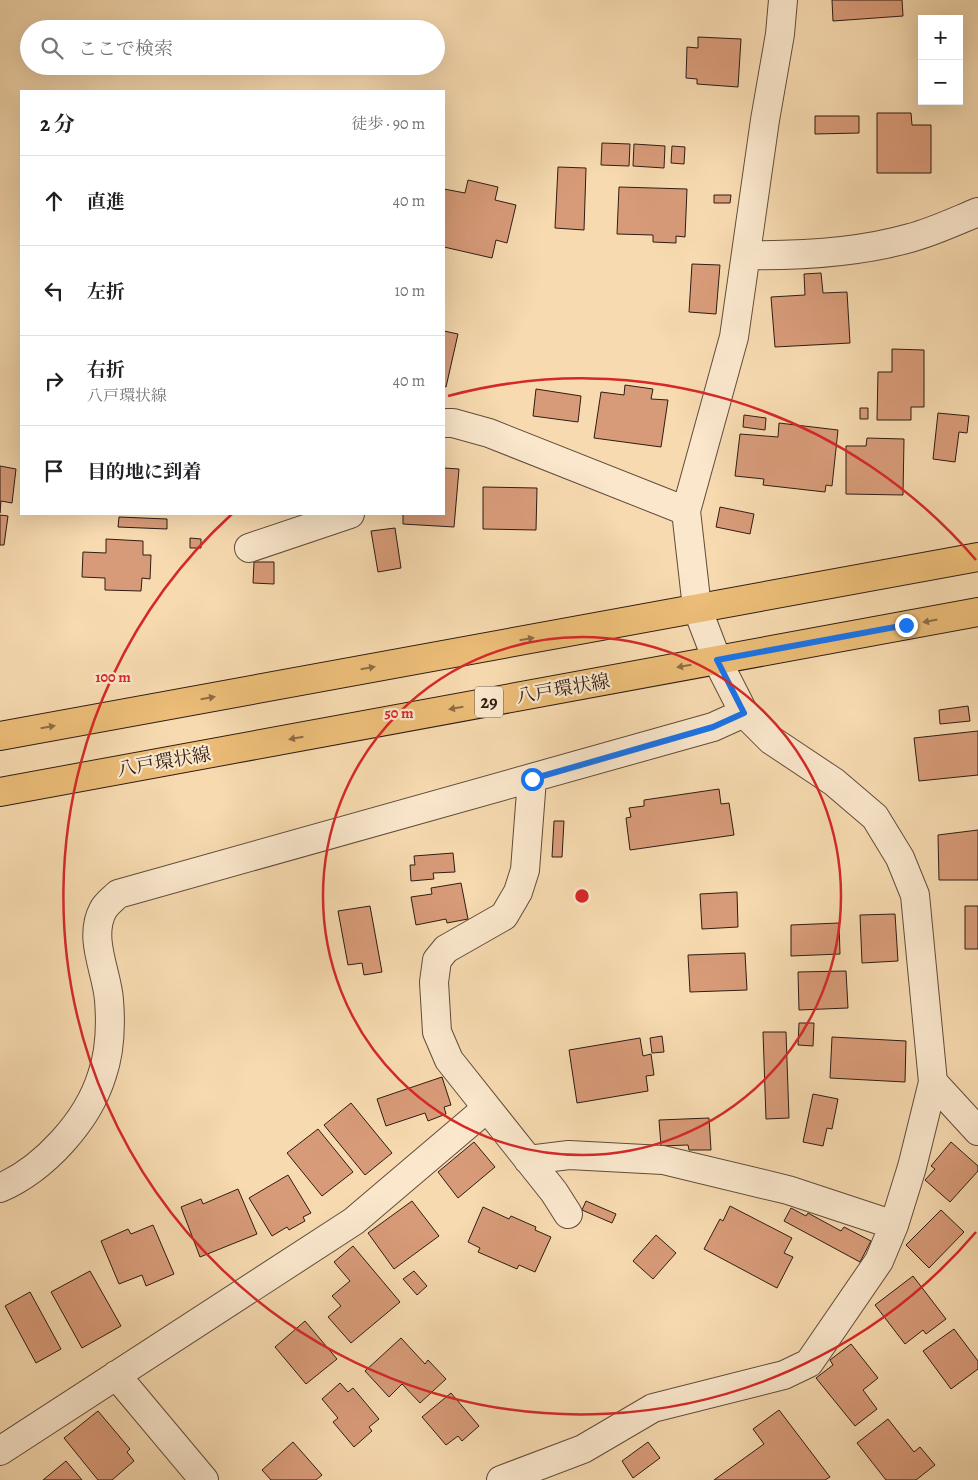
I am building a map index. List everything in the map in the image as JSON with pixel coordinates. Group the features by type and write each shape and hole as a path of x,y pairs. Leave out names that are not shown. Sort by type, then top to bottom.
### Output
{"main road":[{"path":"0,736 978,557"},
{"name":"八戸環状線","path":"0,792 978,612"}],"street":[{"path":"506,1479 583,1449 653,1408 784,1375 809,1363 879,1261 894,1225 912,1167 933,1082 915,895 900,858 875,816 834,782 771,740 744,713 717,660 697,608 686,511 734,337 765,120 780,34 783,0"},
{"path":"746,255 794,256 868,248 911,238 978,212"},
{"path":"445,423 490,432 686,511"},
{"path":"250,548 347,515"},
{"path":"0,1188 37,1166 66,1136 88,1106 102,1075 110,1038 109,998 97,929 103,910 118,894 713,727 744,713"},
{"path":"532,779 526,870 518,892 504,916 446,949 437,960 435,975 437,1032 449,1060 554,1192 568,1214"},
{"path":"933,1082 978,1131"},
{"path":"0,1451 354,1221 487,1108"},
{"path":"528,1160 569,1154 663,1160 788,1190 894,1225"},
{"path":"116,1375 204,1480"}],"building":[{"path":"832,0 902,0 903,16 833,21"},
{"path":"698,37 741,39 738,87 697,84 697,79 686,78 687,47 698,48"},
{"path":"877,113 911,113 912,125 931,125 931,173 877,173"},
{"path":"815,116 859,116 859,133 815,134"},
{"path":"602,143 630,144 629,166 601,165"},
{"path":"634,144 665,146 664,168 633,166"},
{"path":"672,146 685,147 684,164 671,163"},
{"path":"558,167 586,168 584,230 555,228"},
{"path":"468,180 498,187 495,200 516,205 507,243 496,240 492,258 445,247 445,189 465,193"},
{"path":"619,187 687,189 685,237 676,236 676,243 653,242 653,235 617,234"},
{"path":"714,195 731,195 730,203 714,203"},
{"path":"692,264 720,265 716,314 689,312"},
{"path":"821,273 823,293 847,292 850,343 775,347 771,297 805,295 804,274"},
{"path":"445,331 458,334 445,386"},
{"path":"892,349 924,350 924,407 911,407 911,420 877,420 878,372 892,372"},
{"path":"625,385 653,389 651,399 668,400 661,447 594,438 601,392 624,395"},
{"path":"536,389 581,396 578,422 533,416"},
{"path":"860,408 868,408 868,419 860,419"},
{"path":"938,413 969,416 967,433 959,432 955,462 933,459"},
{"path":"744,415 766,418 765,430 743,427"},
{"path":"779,423 838,430 832,486 826,485 825,492 763,485 764,479 735,476 740,434 778,437"},
{"path":"867,438 904,439 903,495 846,494 846,446 866,446"},
{"path":"0,466 16,469 12,503 1,501 0,513"},
{"path":"445,468 459,469 454,527 403,524 403,515 445,515"},
{"path":"483,487 537,488 536,530 483,529"},
{"path":"720,507 754,514 750,534 716,527"},
{"path":"0,515 8,516 4,545 0,545"},
{"path":"119,517 167,519 167,529 118,527"},
{"path":"395,528 401,568 378,572 371,531"},
{"path":"190,538 201,539 201,548 190,548"},
{"path":"106,539 143,541 143,555 151,555 150,579 142,578 141,591 105,590 105,578 82,577 83,552 106,553"},
{"path":"254,562 274,562 274,584 253,583"},
{"path":"968,706 970,721 940,724 939,710"},
{"path":"978,731 978,775 919,781 914,738"},
{"path":"719,789 721,804 729,803 734,835 630,850 626,818 631,817 629,808 644,806 644,800"},
{"path":"554,821 564,821 562,857 552,857"},
{"path":"978,830 978,880 939,880 938,835"},
{"path":"453,853 455,872 433,873 434,879 411,881 410,865 415,865 414,856"},
{"path":"461,883 468,919 447,923 446,919 416,925 411,897 432,894 431,888"},
{"path":"737,892 738,927 702,929 700,894"},
{"path":"370,906 382,972 364,975 362,963 348,965 338,911"},
{"path":"965,906 978,906 978,949 965,949"},
{"path":"895,914 898,961 862,963 860,915"},
{"path":"839,923 840,954 791,956 791,925"},
{"path":"745,953 747,990 690,992 688,955"},
{"path":"846,971 848,1008 799,1010 798,972"},
{"path":"799,1023 814,1023 813,1046 798,1045"},
{"path":"763,1032 786,1032 789,1118 766,1119"},
{"path":"662,1036 664,1052 652,1053 650,1038"},
{"path":"832,1037 906,1041 905,1082 830,1078"},
{"path":"640,1038 643,1056 651,1054 654,1075 646,1076 648,1091 577,1103 569,1050"},
{"path":"442,1077 451,1105 444,1107 446,1114 428,1121 425,1113 386,1126 377,1099"},
{"path":"813,1094 838,1099 832,1129 827,1128 823,1146 803,1142"},
{"path":"351,1103 392,1153 365,1175 324,1125"},
{"path":"709,1118 711,1150 689,1150 688,1145 661,1146 659,1120"},
{"path":"318,1129 353,1172 322,1196 287,1153"},
{"path":"474,1142 495,1167 458,1198 438,1172"},
{"path":"951,1142 978,1166 978,1171 950,1202 925,1180 935,1169 931,1166"},
{"path":"288,1175 311,1213 303,1217 305,1221 289,1230 287,1227 272,1236 249,1198"},
{"path":"238,1189 257,1234 200,1257 181,1207 201,1199 203,1204"},
{"path":"412,1201 439,1236 394,1269 368,1233"},
{"path":"586,1201 616,1214 612,1223 582,1210"},
{"path":"730,1206 792,1238 784,1253 793,1257 777,1288 704,1249 720,1219 723,1221"},
{"path":"483,1207 509,1219 511,1216 536,1227 535,1230 551,1237 535,1272 519,1265 517,1269 478,1252 480,1248 468,1242"},
{"path":"791,1208 806,1216 808,1213 841,1231 844,1227 871,1241 860,1262 784,1221"},
{"path":"941,1210 964,1232 929,1268 906,1245"},
{"path":"153,1225 174,1274 146,1286 142,1275 119,1284 101,1241 128,1229 131,1234"},
{"path":"656,1235 676,1253 653,1279 633,1261"},
{"path":"353,1246 400,1302 351,1343 328,1317 341,1306 332,1296 350,1281 334,1262"},
{"path":"90,1271 121,1326 82,1348 51,1292"},
{"path":"414,1271 427,1286 417,1295 403,1279"},
{"path":"913,1276 946,1319 926,1334 923,1330 905,1344 875,1305"},
{"path":"30,1292 61,1349 36,1363 5,1306"},
{"path":"305,1321 337,1359 306,1384 275,1347"},
{"path":"954,1329 978,1361 978,1369 951,1389 923,1351"},
{"path":"401,1338 425,1364 428,1360 446,1379 420,1403 402,1384 389,1397 365,1371"},
{"path":"851,1344 878,1378 863,1390 877,1409 855,1426 816,1378 833,1365 830,1360"},
{"path":"340,1383 348,1392 353,1388 379,1419 369,1427 372,1431 354,1447 333,1422 338,1418 322,1399"},
{"path":"451,1393 479,1426 462,1441 458,1436 446,1445 422,1417"},
{"path":"779,1410 830,1477 825,1480 714,1480 764,1444 753,1429"},
{"path":"98,1411 130,1449 127,1452 134,1461 112,1480 98,1480 64,1438"},
{"path":"888,1419 914,1452 920,1447 935,1465 916,1480 886,1480 857,1443"},
{"path":"293,1442 322,1475 316,1480 271,1480 262,1470"},
{"path":"648,1442 660,1458 633,1478 622,1461"},
{"path":"66,1461 82,1480 43,1480"}],"route":[{"path":"532,779 713,727 744,713 717,660 906,625"}]}
